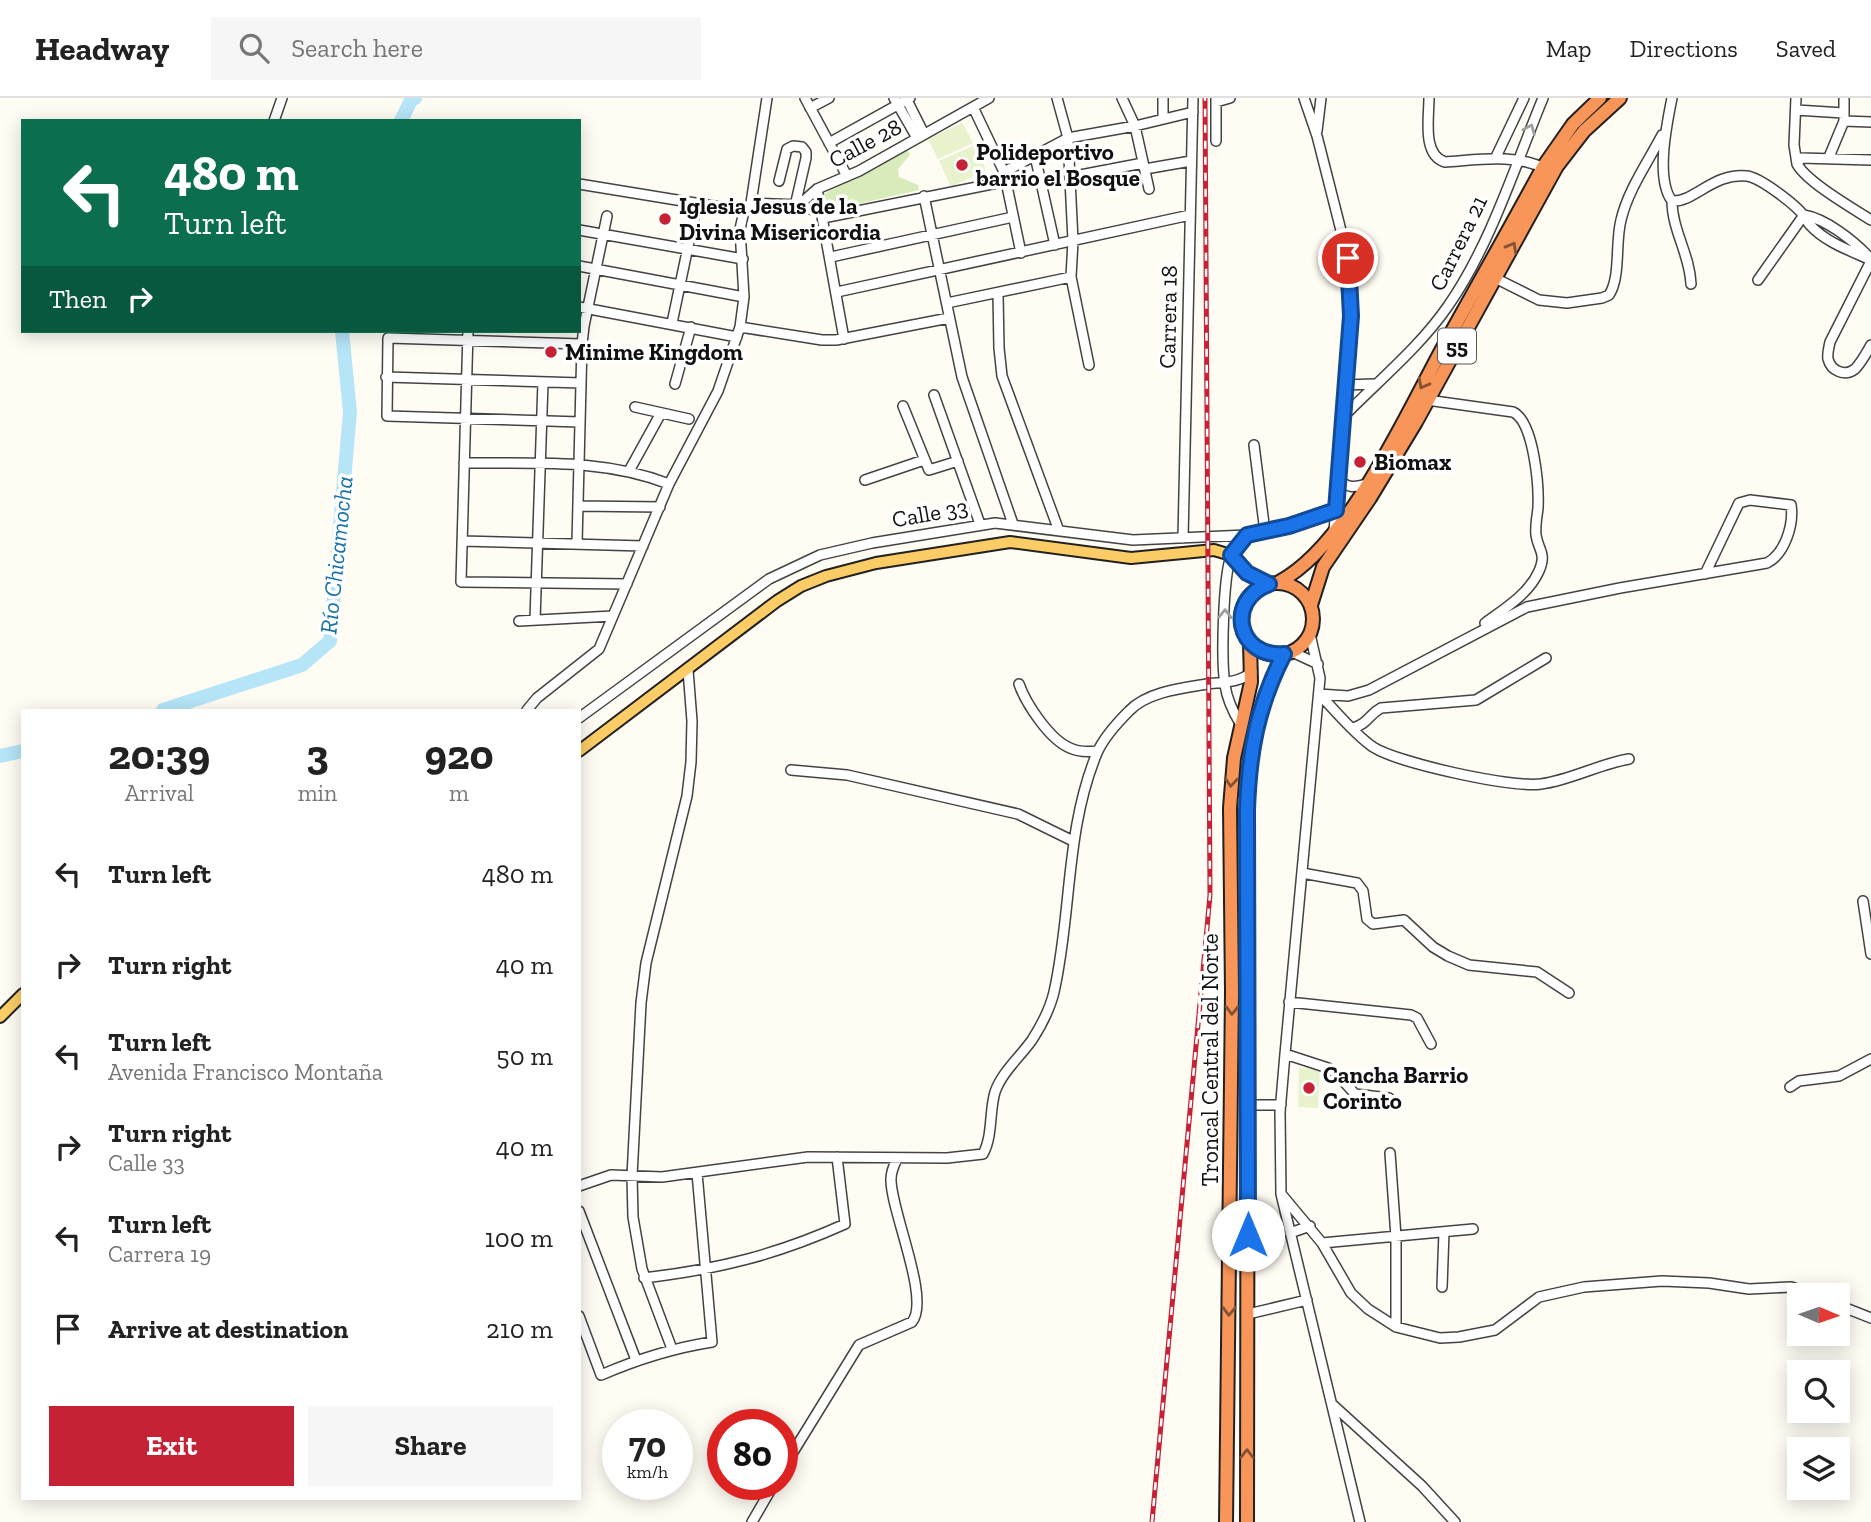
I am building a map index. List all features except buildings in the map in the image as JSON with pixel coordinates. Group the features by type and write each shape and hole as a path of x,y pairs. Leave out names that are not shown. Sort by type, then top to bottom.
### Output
{"highway":[{"name":"55","path":"1250,643 1242,622 1243,608 1255,590 1304,566 1369,483 1573,124 1600,98"},
{"name":"55","path":"1310,634 1313,620 1311,605 1323,567 1370,498 1427,400 1495,278 1548,170 1584,131 1620,98"},
{"path":"1274,583 1290,585 1300,591 1311,605"},
{"path":"1250,643 1266,653 1288,653 1302,645 1310,634"},
{"name":"Troncal Central del Norte","path":"1226,1522 1232,992 1230,808 1232,772 1252,672 1250,643"},
{"name":"Troncal Central del Norte","path":"1247,1522 1249,767 1260,710 1288,653"}],"main road":[{"path":"581,750 777,601 801,586 825,576 876,563 1010,542 1131,558 1208,550 1231,555 1247,573 1274,583"},
{"path":"0,1017 21,996"}],"street":[{"path":"275,119 282,98"},
{"path":"528,709 537,698 600,649 669,484 718,391 738,332 744,297 740,229 747,207 767,98"},
{"path":"804,98 847,176"},
{"path":"810,108 829,98"},
{"name":"Calle 28","path":"797,206 817,189 847,176 989,98"},
{"path":"1057,98 1068,138 1073,241 1071,277 1089,365"},
{"path":"1122,98 1135,126 1149,189"},
{"path":"1163,98 1163,119"},
{"name":"Carrera 18","path":"1183,538 1193,98"},
{"path":"1216,141 1216,100 1230,98"},
{"path":"1304,98 1316,132 1348,258 1351,280 1351,316 1334,531"},
{"path":"1316,132 1321,98"},
{"path":"1429,98 1430,149 1437,159 1445,162 1495,159 1517,161 1548,170"},
{"path":"1495,159 1524,98"},
{"name":"Carrera 21","path":"1342,418 1424,335 1447,309 1466,279 1482,248 1543,98"},
{"path":"1672,98 1664,130 1666,190 1672,201 1674,220 1690,268 1691,284"},
{"path":"1796,98 1794,145 1797,164 1802,171 1871,220"},
{"path":"1829,157 1844,117 1843,98"},
{"path":"829,143 903,100 920,136"},
{"path":"973,107 1005,177 1021,253"},
{"path":"1796,110 1871,122"},
{"path":"581,184 697,204 797,206 823,215 1005,177 1068,138 1192,112"},
{"path":"1495,278 1539,300 1553,303 1602,299 1609,295 1615,279 1622,216 1664,130"},
{"path":"779,181 787,149 802,146 806,158 797,206"},
{"path":"1035,156 1055,245"},
{"path":"1797,164 1801,158 1871,160"},
{"path":"1070,177 1191,160"},
{"path":"1672,201 1680,201 1728,176 1751,176 1804,215 1814,217 1859,246 1871,260 1830,342 1827,356 1830,366 1839,373 1856,368 1871,345"},
{"path":"817,189 844,339"},
{"path":"924,196 962,377 1013,524"},
{"path":"672,323 697,204"},
{"path":"837,292 1190,215"},
{"path":"1758,280 1804,215"},
{"path":"577,542 583,307 596,269 607,216"},
{"path":"831,257 1013,217"},
{"path":"581,230 743,259"},
{"path":"581,266 744,297"},
{"path":"947,303 1071,277"},
{"path":"998,294 1002,376 1059,531"},
{"path":"583,307 691,327 822,340 844,339 949,318"},
{"path":"675,384 691,327"},
{"path":"580,422 387,416 386,377 388,338 468,335 582,344"},
{"path":"468,335 461,582 626,584"},
{"path":"386,377 581,383"},
{"path":"535,620 543,382"},
{"path":"1344,385 1374,384"},
{"path":"934,395 980,524"},
{"path":"1427,400 1506,409 1517,414 1535,461 1538,504 1535,533 1543,552 1539,570 1528,588 1470,637"},
{"path":"903,406 929,470 958,461"},
{"path":"635,407 690,419"},
{"path":"629,471 662,413"},
{"path":"1254,445 1265,532"},
{"path":"864,480 924,460"},
{"path":"464,463 579,464 629,471 669,484"},
{"path":"1338,478 1349,487 1356,488 1369,483"},
{"path":"1319,694 1348,696 1369,690 1527,607 1760,566 1772,561 1785,540 1791,522 1791,505 1750,500 1739,503 1705,574"},
{"path":"578,506 660,507"},
{"name":"Calle 33","path":"581,717 769,579 820,555 980,524 1013,524 1133,540 1247,535 1301,523 1336,510"},
{"path":"1241,725 1230,704 1224,682 1225,605 1231,555 1247,535"},
{"path":"462,541 577,542 643,546"},
{"path":"519,621 613,616"},
{"path":"1310,634 1318,664 1319,694 1281,1105 1281,1194 1360,1522"},
{"path":"1288,653 1318,664"},
{"path":"1353,728 1364,725 1373,713 1381,708 1476,700 1546,658"},
{"path":"672,1349 644,1278 633,1217 632,1176 646,963 687,796 691,762 692,721 688,670"},
{"path":"581,1185 611,1175 662,1177 808,1157 981,1156 985,1151 996,1091 1032,1039 1054,992 1067,909 1073,841 1084,790 1097,751 1128,712 1146,698 1240,680 1252,672"},
{"path":"1019,684 1034,713 1057,739 1071,749 1097,751"},
{"path":"1319,694 1374,747 1435,768 1520,784 1551,782 1607,763 1629,759"},
{"path":"791,770 858,777 1018,814 1073,841"},
{"path":"1302,873 1353,882 1361,886 1367,919 1373,924 1404,920 1433,947 1448,956 1469,965 1537,972 1569,993"},
{"path":"1863,901 1871,954"},
{"path":"1289,1002 1411,1015 1417,1018 1431,1044"},
{"path":"1285,1054 1335,1072 1354,1094 1389,1098"},
{"path":"1790,1087 1799,1081 1839,1076 1871,1059"},
{"path":"1249,1105 1281,1105"},
{"path":"1390,1153 1396,1237 1396,1327"},
{"path":"644,1278 706,1270 777,1252 845,1224 837,1157"},
{"path":"798,1444 859,1345 915,1319 917,1306 909,1258 892,1188 892,1172 897,1158"},
{"path":"581,1321 601,1375 672,1349 712,1342 697,1173"},
{"path":"1281,1194 1310,1226 1351,1293 1368,1309 1396,1327 1440,1338 1483,1333 1500,1328 1539,1297 1600,1285 1662,1281 1710,1283 1749,1289 1787,1287"},
{"path":"581,1216 636,1360"},
{"path":"1290,1233 1310,1226"},
{"path":"1322,1243 1473,1229"},
{"path":"1442,1287 1444,1232"},
{"path":"1248,1314 1307,1300"},
{"path":"1850,1310 1871,1318"},
{"path":"1332,1404 1422,1486 1455,1522"},
{"path":"752,1522 765,1500"}],"green space":[{"path":"963,123 973,143 938,159 928,139"},
{"name":"Polideportivo barrio el Bosque","path":"975,145 986,170 951,187 939,161"},
{"path":"906,148 910,155 898,169 899,177 918,185 919,190 827,211 824,194"},
{"name":"Cancha Barrio Corinto","path":"1299,1068 1320,1069 1318,1108 1298,1107"}],"waterway":[{"name":"Río Chicamocha","path":"402,119 411,100 415,98"},
{"name":"Río Chicamocha","path":"166,709 302,665 330,641 350,412 342,333"},
{"name":"Río Chicamocha","path":"0,756 21,751"}],"railway":[{"path":"1152,1522 1210,895 1205,98"}],"place":[{"name":"Polideportivo barrio el Bosque","path":"962,165"},
{"name":"Iglesia Jesus de la Divina Misericordia","path":"665,219"},
{"name":"Minime Kingdom","path":"551,352"},
{"name":"Biomax","path":"1360,462"},
{"name":"Cancha Barrio Corinto","path":"1309,1088"}],"route":[{"path":"1248,1235 1249,767 1258,718 1284,654 1271,654 1260,650 1246,637 1242,622 1246,601 1255,590 1269,584 1247,573 1231,555 1247,535 1289,526 1336,510 1351,316 1348,258"}]}
